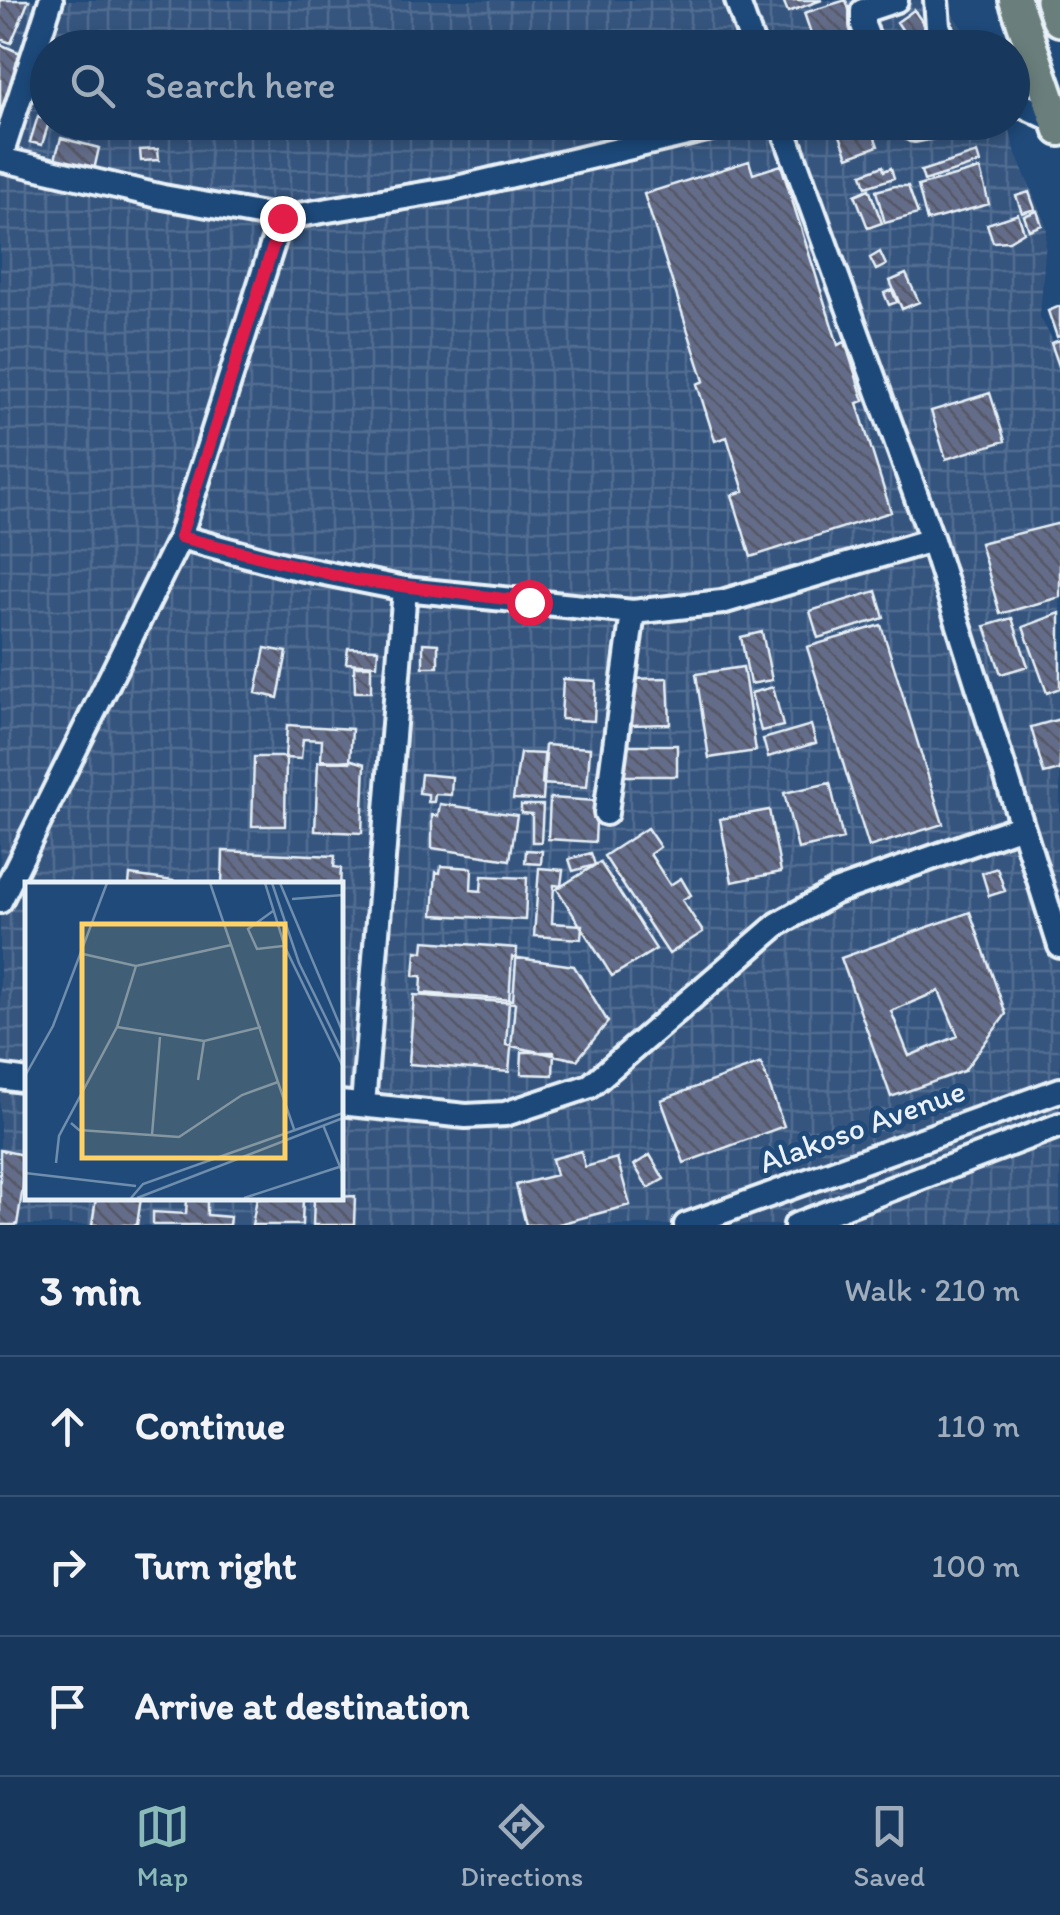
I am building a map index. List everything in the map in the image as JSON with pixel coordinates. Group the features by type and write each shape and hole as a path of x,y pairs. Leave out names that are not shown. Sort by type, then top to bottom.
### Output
{"highway":[{"path":"1054,0 1060,18"}],"main road":[{"path":"1016,0 1026,30"},
{"path":"1030,42 1058,126"}],"street":[{"path":"41,30 51,0"},
{"path":"737,0 748,30"},
{"path":"865,30 863,11 896,0"},
{"path":"936,0 940,30"},
{"path":"30,65 0,159 163,198 282,218 453,189 661,140"},
{"path":"1030,110 1058,126"},
{"path":"788,140 932,540 1019,828 1060,946"},
{"path":"0,901 180,537 282,218"},
{"path":"180,537 284,566 405,588 633,612 722,602 932,540"},
{"path":"405,588 351,1104 466,1116 505,1114 590,1086 778,924 834,892 1019,828"},
{"path":"606,814 633,612"},
{"path":"0,1077 25,1081"},
{"name":"Alakoso Avenue","path":"686,1225 1060,1090"},
{"name":"Alakoso Avenue","path":"796,1225 1060,1125"}],"shaded area":[{"path":"0,0 943,0 963,30 30,30 30,140 1012,140 1047,227 1040,317 1060,354 1060,1225 0,1225"}],"building":[{"path":"0,0 29,0 11,43 0,39"},
{"path":"783,0 822,0 788,12"},
{"path":"846,0 855,30 810,30 804,13"},
{"path":"914,10 928,30 902,30 897,22"},
{"path":"0,44 27,56 0,119"},
{"path":"60,140 99,148 94,170 55,159"},
{"path":"842,140 876,140 878,146 848,157"},
{"path":"158,149 159,160 141,161 140,150"},
{"path":"977,153 980,163 924,181 921,171"},
{"path":"749,161 753,174 781,165 838,345 845,342 864,401 857,403 891,512 751,557 732,495 744,491 727,437 715,441 697,384 704,381 644,194"},
{"path":"883,166 884,171 891,168 894,178 866,187 862,174"},
{"path":"980,169 989,204 927,221 918,186"},
{"path":"908,186 918,214 885,223 876,191"},
{"path":"869,189 882,223 868,228 855,195"},
{"path":"1029,192 1035,209 1022,213 1016,196"},
{"path":"1037,211 1042,225 1029,230 1024,216"},
{"path":"1018,214 1024,232 1009,241 993,242 987,224"},
{"path":"880,252 886,265 876,270 870,258"},
{"path":"906,274 919,302 902,309 890,281"},
{"path":"892,290 897,302 889,305 884,293"},
{"path":"1060,306 1060,336 1057,337 1048,311"},
{"path":"1060,340 1060,369 1051,343"},
{"path":"990,393 1005,441 946,459 931,411"},
{"path":"1060,523 1060,597 1000,614 980,543"},
{"path":"876,591 884,618 818,638 810,611"},
{"path":"1060,613 1060,688 1047,693 1023,627"},
{"path":"1012,618 1028,666 1001,674 985,626"},
{"path":"881,625 943,824 869,847 807,647"},
{"path":"762,632 772,680 750,684 741,637"},
{"path":"423,643 438,644 438,667 423,667"},
{"path":"265,648 287,652 278,698 256,693"},
{"path":"348,648 378,649 377,665 346,663"},
{"path":"354,666 371,666 371,692 355,692"},
{"path":"743,667 756,751 709,758 696,674"},
{"path":"668,678 670,724 630,725 628,679"},
{"path":"563,679 596,681 594,721 561,719"},
{"path":"773,687 783,726 761,731 751,693"},
{"path":"1060,719 1060,770 1044,774 1031,727"},
{"path":"287,725 352,729 350,762 321,760 322,740 303,739 301,759 285,758"},
{"path":"811,725 816,743 768,757 763,739"},
{"path":"545,745 590,748 587,787 542,784"},
{"path":"619,745 677,745 677,776 619,776"},
{"path":"520,753 546,754 543,800 513,799"},
{"path":"254,757 286,757 285,826 252,826"},
{"path":"352,760 365,764 362,833 315,831 318,762"},
{"path":"421,774 452,777 451,795 435,794 434,802 428,802 428,794 419,793"},
{"path":"830,783 843,839 798,849 784,793"},
{"path":"550,798 597,801 595,842 548,839"},
{"path":"440,804 517,815 510,860 432,848 432,815 438,816"},
{"path":"521,805 543,805 541,842 532,842 532,814 521,813"},
{"path":"769,810 781,872 732,882 720,819"},
{"path":"647,828 660,847 650,854 670,885 681,878 691,895 682,900 703,932 669,954 604,856"},
{"path":"526,850 542,851 541,864 525,863"},
{"path":"223,851 335,856 334,867 341,868 340,882 222,882"},
{"path":"591,853 595,865 573,871 569,859"},
{"path":"600,862 656,949 612,976 557,889"},
{"path":"441,866 472,868 471,890 481,891 482,876 527,878 525,920 433,915 436,872 440,873"},
{"path":"539,868 563,870 561,886 554,885 552,923 582,925 581,939 534,936"},
{"path":"997,868 1005,891 989,896 982,873"},
{"path":"130,875 174,881 174,882 129,882"},
{"path":"970,912 1006,1014 964,1071 891,1097 841,958","holes":["939,991 958,1036 909,1056 891,1011"]},
{"path":"424,941 517,948 513,1000 421,993 422,976 414,976 416,951 423,952"},
{"path":"512,957 574,966 608,1022 577,1060 506,1045"},
{"path":"414,995 515,1003 509,1072 409,1064"},
{"path":"522,1052 554,1052 553,1075 521,1074"},
{"path":"761,1063 784,1126 684,1163 661,1100"},
{"path":"0,1150 25,1155 25,1175 17,1225 0,1225"},
{"path":"581,1151 585,1167 617,1158 630,1205 555,1225 526,1225 516,1185 556,1175 552,1159"},
{"path":"650,1155 664,1179 648,1188 634,1165"},
{"path":"355,1196 354,1225 313,1225 314,1200 342,1200 342,1197"},
{"path":"96,1200 141,1200 137,1225 92,1225"},
{"path":"187,1200 207,1201 207,1215 230,1217 229,1225 153,1225 153,1212 186,1214"},
{"path":"257,1200 303,1200 302,1225 252,1225"}],"route":[{"path":"282,218 260,280 222,417 180,537 284,566 355,580 529,602"}]}
